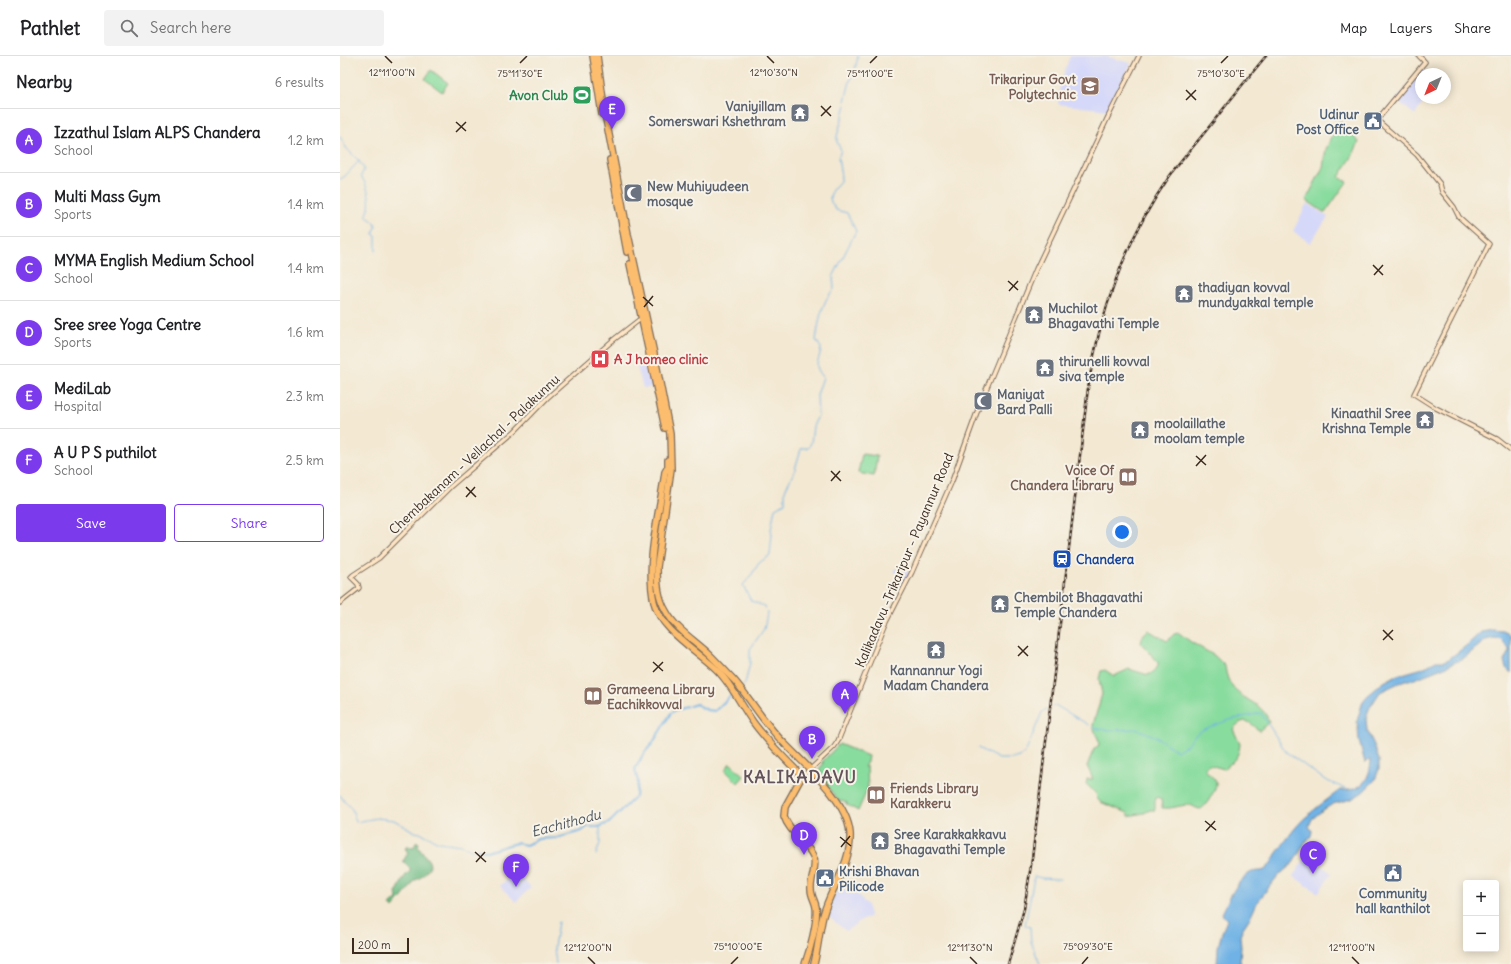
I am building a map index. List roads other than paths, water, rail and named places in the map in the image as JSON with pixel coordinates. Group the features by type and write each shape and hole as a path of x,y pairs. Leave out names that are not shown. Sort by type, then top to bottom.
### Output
{"highway":[{"path":"593,56 643,313 643,322 666,433 668,467 665,472 651,565 651,588 654,603 665,622 674,633 717,670 728,683 754,723 798,772 801,778 784,810 784,816 792,829 810,850 814,858 811,890 812,898 816,906 815,921 811,949 805,964"},
{"path":"597,56 599,82"},
{"path":"643,322 668,420 672,457 670,483 657,567 658,589 662,604 671,620 711,656 735,682 771,730 810,769 839,804 847,821 850,833 849,849 845,864 831,892 823,916 814,964"}],"main road":[{"name":"Kalikadavu -Trikaripur - Payannur Road","path":"801,778 838,742 885,625 912,572 952,481 980,404 1036,269 1108,117 1139,56"},
{"path":"1419,56 1426,62 1377,120 1417,155 1440,184 1442,192 1454,207 1459,217 1489,244 1414,394 1436,408 1497,439 1511,450"},
{"name":"Chembakanam - Vellachal - Palakunnu","path":"340,603 358,588 358,584 351,577 353,575 379,558 450,487 515,430 547,398 612,340 643,322"}],"water":[{"path":"1493,630 1503,631 1511,635 1511,673 1506,668 1504,661 1509,651 1508,647 1501,640 1495,638 1486,640 1464,658 1445,667 1412,680 1405,680 1380,692 1369,709 1366,719 1367,730 1379,760 1379,769 1375,780 1363,792 1352,799 1333,804 1312,819 1309,826 1312,831 1311,836 1293,863 1277,877 1258,901 1243,928 1240,936 1241,964 1217,964 1218,947 1227,920 1222,914 1230,897 1242,879 1252,872 1263,871 1266,869 1271,864 1276,854 1292,832 1314,810 1340,790 1359,787 1366,779 1369,773 1371,760 1369,759 1365,763 1359,740 1357,721 1363,701 1367,696 1384,682 1395,676 1423,668 1436,661 1444,661 1449,659 1481,632"}],"waterway":[{"path":"845,101 858,56"},
{"path":"742,687 745,684 750,663 750,649 764,629 767,613 764,606 751,601 743,585 759,563 770,555 771,529 775,508 785,503 785,490 794,472 801,449 808,448 811,443 813,426 818,416 817,395 823,377 817,366 821,348 816,340 820,319 823,306 834,289 833,277 856,231 847,213 836,210 830,198 832,190 840,181 841,177 838,158 841,150 837,142 837,136 846,105"},
{"path":"340,137 347,149 359,161 344,177 340,179"},
{"path":"359,161 364,169 361,176 369,195 369,206 366,216 374,222 376,227 373,234 376,236 376,251"},
{"name":"Eachithodu","path":"690,706 696,704 707,710 715,711 732,694 739,690"},
{"path":"1052,707 1055,705 1089,725"},
{"name":"Eachithodu","path":"477,850 489,851 516,843 526,845 538,839 557,838 582,831 587,827 598,827 609,823 636,796 638,782 635,769 644,753 652,744 671,713 675,710 687,707"},
{"path":"978,748 999,759 1012,759 1020,757 1026,751 1042,712 1046,709"},
{"path":"1093,726 1098,729 1110,730 1136,729 1155,736 1177,751 1188,744 1196,734 1204,729 1229,720 1261,713 1286,752 1325,780 1348,790"},
{"path":"340,795 352,809 356,822 377,818 394,820 415,832 439,842 461,845 471,850 477,850"},
{"path":"596,855 600,843 600,827"},
{"path":"1040,964 1031,942 1030,927 1025,925 1034,876 1060,879"},
{"path":"556,964 554,947 558,922"}],"railway":[{"path":"1008,964 1024,909 1032,859 1088,388 1099,333 1116,278 1127,251 1154,201 1173,171 1266,56"}],"place":[{"name":"Trikaripur Govt Polytechnic","path":"1090,86"},
{"name":"Avon Club","path":"582,95"},
{"name":"Vaniyillam Somerswari Kshethram","path":"800,113"},
{"name":"Udinur Post Office","path":"1373,121"},
{"name":"MediLab","path":"612,129"},
{"name":"New Muhiyudeen mosque","path":"633,193"},
{"name":"thadiyan kovval mundyakkal temple","path":"1184,294"},
{"name":"Muchilot Bhagavathi Temple","path":"1034,315"},
{"name":"A J homeo clinic","path":"600,359"},
{"name":"thirunelli kovval siva temple","path":"1045,368"},
{"name":"Maniyat Bard Palli","path":"983,401"},
{"name":"Kinaathil Sree Krishna Temple","path":"1425,420"},
{"name":"moolaillathe moolam temple","path":"1140,430"},
{"name":"Voice Of Chandera Library","path":"1128,477"},
{"name":"Chandera","path":"1062,559"},
{"name":"Chembilot Bhagavathi Temple Chandera","path":"1000,604"},
{"name":"Kannannur Yogi Madam Chandera","path":"936,650"},
{"name":"Grameena Library Eachikkovval","path":"593,696"},
{"name":"Izzathul Islam ALPS Chandera","path":"845,714"},
{"name":"Multi Mass Gym","path":"812,759"},
{"name":"Friends Library Karakkeru","path":"876,795"},
{"name":"Sree Karakkakkavu Bhagavathi Temple","path":"880,841"},
{"name":"Sree sree Yoga Centre","path":"804,855"},
{"name":"Community hall kanthilot","path":"1393,873"},
{"name":"MYMA English Medium School","path":"1313,874"},
{"name":"Krishi Bhavan Pilicode","path":"825,878"},
{"name":"A U P S puthilot","path":"516,887"}],"district":[{"name":"KALIKADAVU","path":"800,777"}]}
